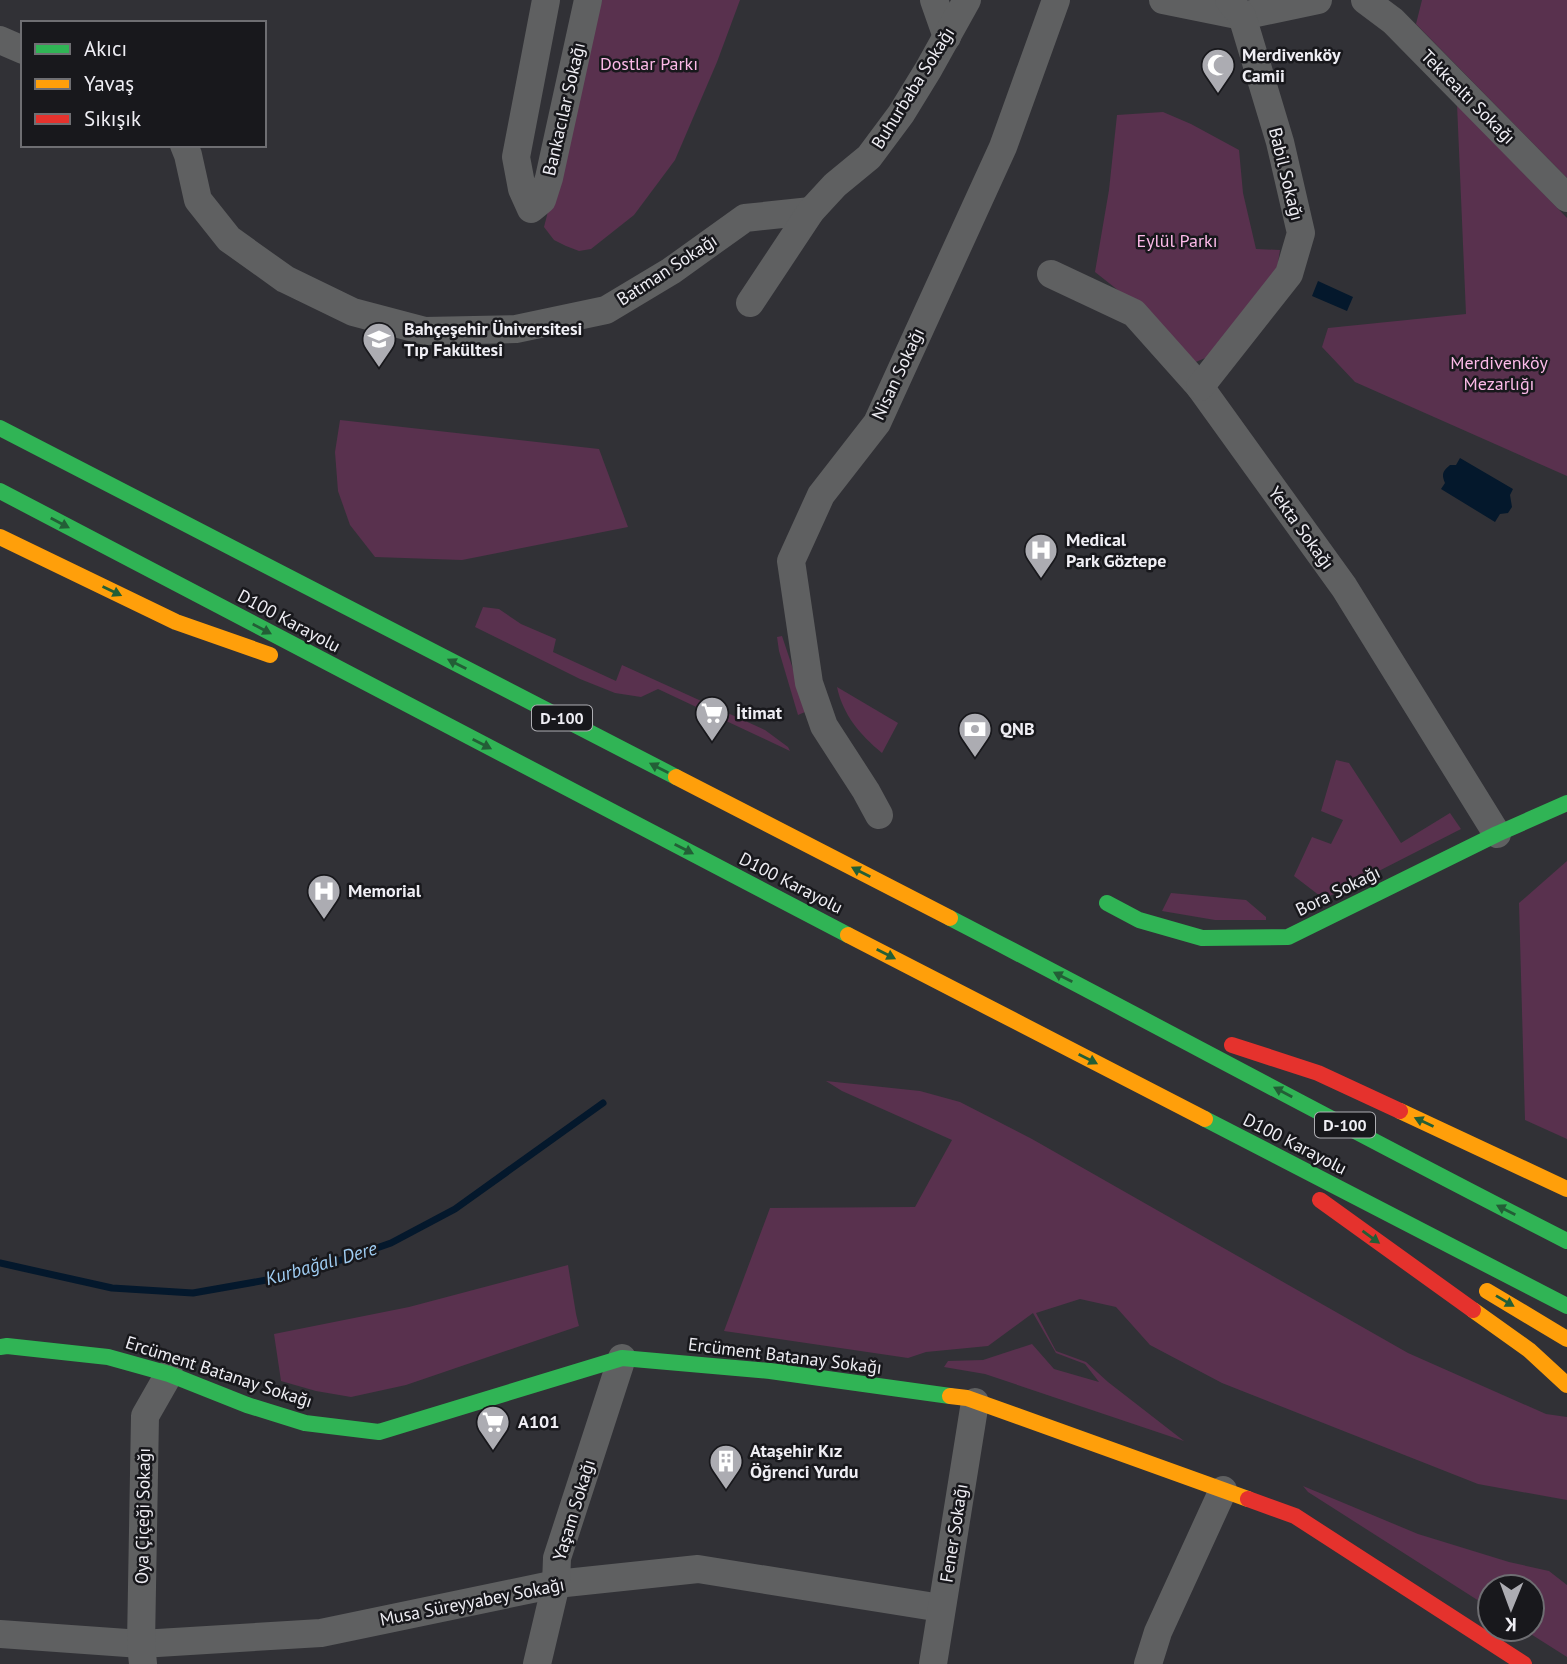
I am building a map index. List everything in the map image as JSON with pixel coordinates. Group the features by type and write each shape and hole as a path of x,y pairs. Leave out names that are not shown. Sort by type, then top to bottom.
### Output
{"main road":[{"name":"D-100","path":"0,428 1124,1008 1567,1241"},
{"name":"D100 Karayolu","path":"0,491 400,702 1567,1306"},
{"path":"2,539 176,622 282,659"},
{"path":"308,669 400,702"},
{"name":"Bora Sokağı","path":"1497,834 1567,793"},
{"name":"Bora Sokağı","path":"1107,904 1139,920 1202,938 1288,937 1497,834 1567,803"},
{"path":"1124,1008 1318,1073 1567,1189"},
{"path":"1216,1126 1529,1350 1567,1385"},
{"path":"1216,1126 1392,1233"},
{"path":"1486,1151 1553,1166"},
{"path":"1474,1282 1567,1339"},
{"name":"Ercüment Batanay Sokağı","path":"0,1347 108,1357 169,1374 247,1405 305,1423 379,1432 622,1358 770,1371 967,1398 1295,1516 1524,1664"}],"street":[{"name":"Bankacılar Sokağı","path":"546,0 516,157 522,189 531,209 542,200 549,178 588,0"},
{"path":"934,0 947,37"},
{"name":"Buhurbaba Sokağı","path":"750,303 811,211 835,185 869,157 901,114 967,0"},
{"name":"Nisan Sokağı","path":"879,815 824,726 808,683 791,561 821,495 881,415 1003,147 1056,0"},
{"path":"1163,0 1235,8 1318,0"},
{"name":"Tekkealtı Sokağı","path":"1365,0 1393,21 1567,198"},
{"name":"Babil Sokağı","path":"1199,387 1289,274 1301,233 1280,142 1235,8"},
{"path":"0,40 21,49"},
{"name":"Batman Sokağı","path":"185,147 198,200 229,239 285,279 353,312 425,331 516,329 606,310 671,271 745,218 811,211"},
{"name":"Yekta Sokağı","path":"1051,274 1134,313 1199,387 1344,587 1497,834"},
{"name":"Yaşam Sokağı","path":"537,1664 556,1584 557,1558 622,1358"},
{"name":"Oya Çiçeği Sokağı","path":"142,1654 145,1416 169,1374"},
{"name":"Fener Sokağı","path":"933,1664 975,1402"},
{"path":"1148,1664 1158,1632 1223,1490"},
{"name":"Musa Süreyyabey Sokağı","path":"0,1634 142,1654 321,1633 556,1584 698,1569 942,1608"}],"green space":[{"name":"Dostlar Parkı","path":"602,0 740,0 675,160 634,215 591,249 579,251 554,240 544,227"},
{"path":"1422,0 1567,0 1567,178 1416,24"},
{"name":"Merdivenköy Mezarlığı","path":"1457,104 1567,218 1567,476 1355,382 1322,347 1328,328 1466,314"},
{"name":"Eylül Parkı","path":"1163,112 1239,150 1243,193 1256,249 1280,250 1275,282 1210,356 1191,364 1138,306 1095,272 1109,190 1117,115"},
{"path":"340,420 599,449 628,527 462,560 375,557 350,525 338,491 335,452"},
{"path":"483,607 499,609 521,624 556,639 553,652 616,681 622,665 765,730 790,751 658,689 641,697 615,693 580,679 475,627"},
{"path":"782,636 806,708 805,712 798,715 779,651 777,637"},
{"path":"837,687 898,723 882,753 854,724 843,707"},
{"path":"1336,760 1349,763 1401,843 1450,813 1461,829 1324,899 1294,876 1312,837 1331,844 1343,820 1321,811"},
{"path":"1567,861 1567,1139 1525,1120 1519,903"},
{"path":"1171,893 1246,900 1266,917 1266,920 1215,920 1162,911"},
{"path":"826,1081 920,1091 960,1102 1032,1139 1408,1353 1546,1414 1567,1417 1567,1500 1478,1484 1222,1383 1150,1345 1116,1307 1080,1299 1036,1313 1056,1351 1086,1362 1184,1441 985,1374 944,1367 948,1361 983,1360 1032,1344 1054,1369 1099,1382 1085,1364 1056,1353 1033,1313 988,1346 926,1352 908,1358 724,1331 770,1208 915,1207 952,1140 842,1091"},
{"path":"568,1265 579,1326 406,1385 351,1397 281,1381 274,1334 409,1307"},
{"path":"1303,1486 1418,1534 1509,1562 1549,1571 1567,1585 1567,1657 1545,1643 1546,1573 1476,1573 1476,1599 1308,1492"}],"water":[{"path":"1318,281 1353,297 1347,311 1312,296"},
{"path":"1460,458 1513,489 1510,495 1512,507 1508,513 1500,514 1495,522 1441,489 1445,483 1444,471 1450,465 1456,465"}],"waterway":[{"name":"Kurbağalı Dere","path":"0,1263 112,1288 193,1293 272,1279 391,1243 455,1209 603,1103"}],"traffic: fast":[{"path":"0,428 676,777"},
{"path":"0,491 848,935"},
{"path":"1107,903 1139,920 1202,938 1288,937 1497,834 1567,803"},
{"path":"950,918 1567,1241"},
{"path":"1205,1119 1567,1306"},
{"path":"0,1347 108,1357 169,1374 247,1405 305,1423 379,1432 622,1358 770,1371 950,1396"}],"traffic: slow":[{"path":"0,537 176,622 270,655"},
{"path":"676,777 950,918"},
{"path":"848,935 1205,1119"},
{"path":"1400,1111 1567,1189"},
{"path":"1487,1291 1567,1339"},
{"path":"1473,1310 1529,1350 1567,1385"},
{"path":"950,1396 967,1398 1248,1499"}],"traffic: jam":[{"path":"1232,1045 1318,1073 1400,1111"},
{"path":"1320,1200 1473,1310"},
{"path":"1248,1499 1295,1516 1524,1664"}],"place":[{"name":"Merdivenköy Camii","path":"1218,95"},
{"name":"Bahçeşehir Üniversitesi Tıp Fakültesi","path":"379,369"},
{"name":"Medical Park Göztepe","path":"1041,580"},
{"name":"İtimat","path":"712,743"},
{"name":"QNB","path":"975,759"},
{"name":"Memorial","path":"324,921"},
{"name":"A101","path":"493,1452"},
{"name":"Ataşehir Kız Öğrenci Yurdu","path":"726,1491"}]}
